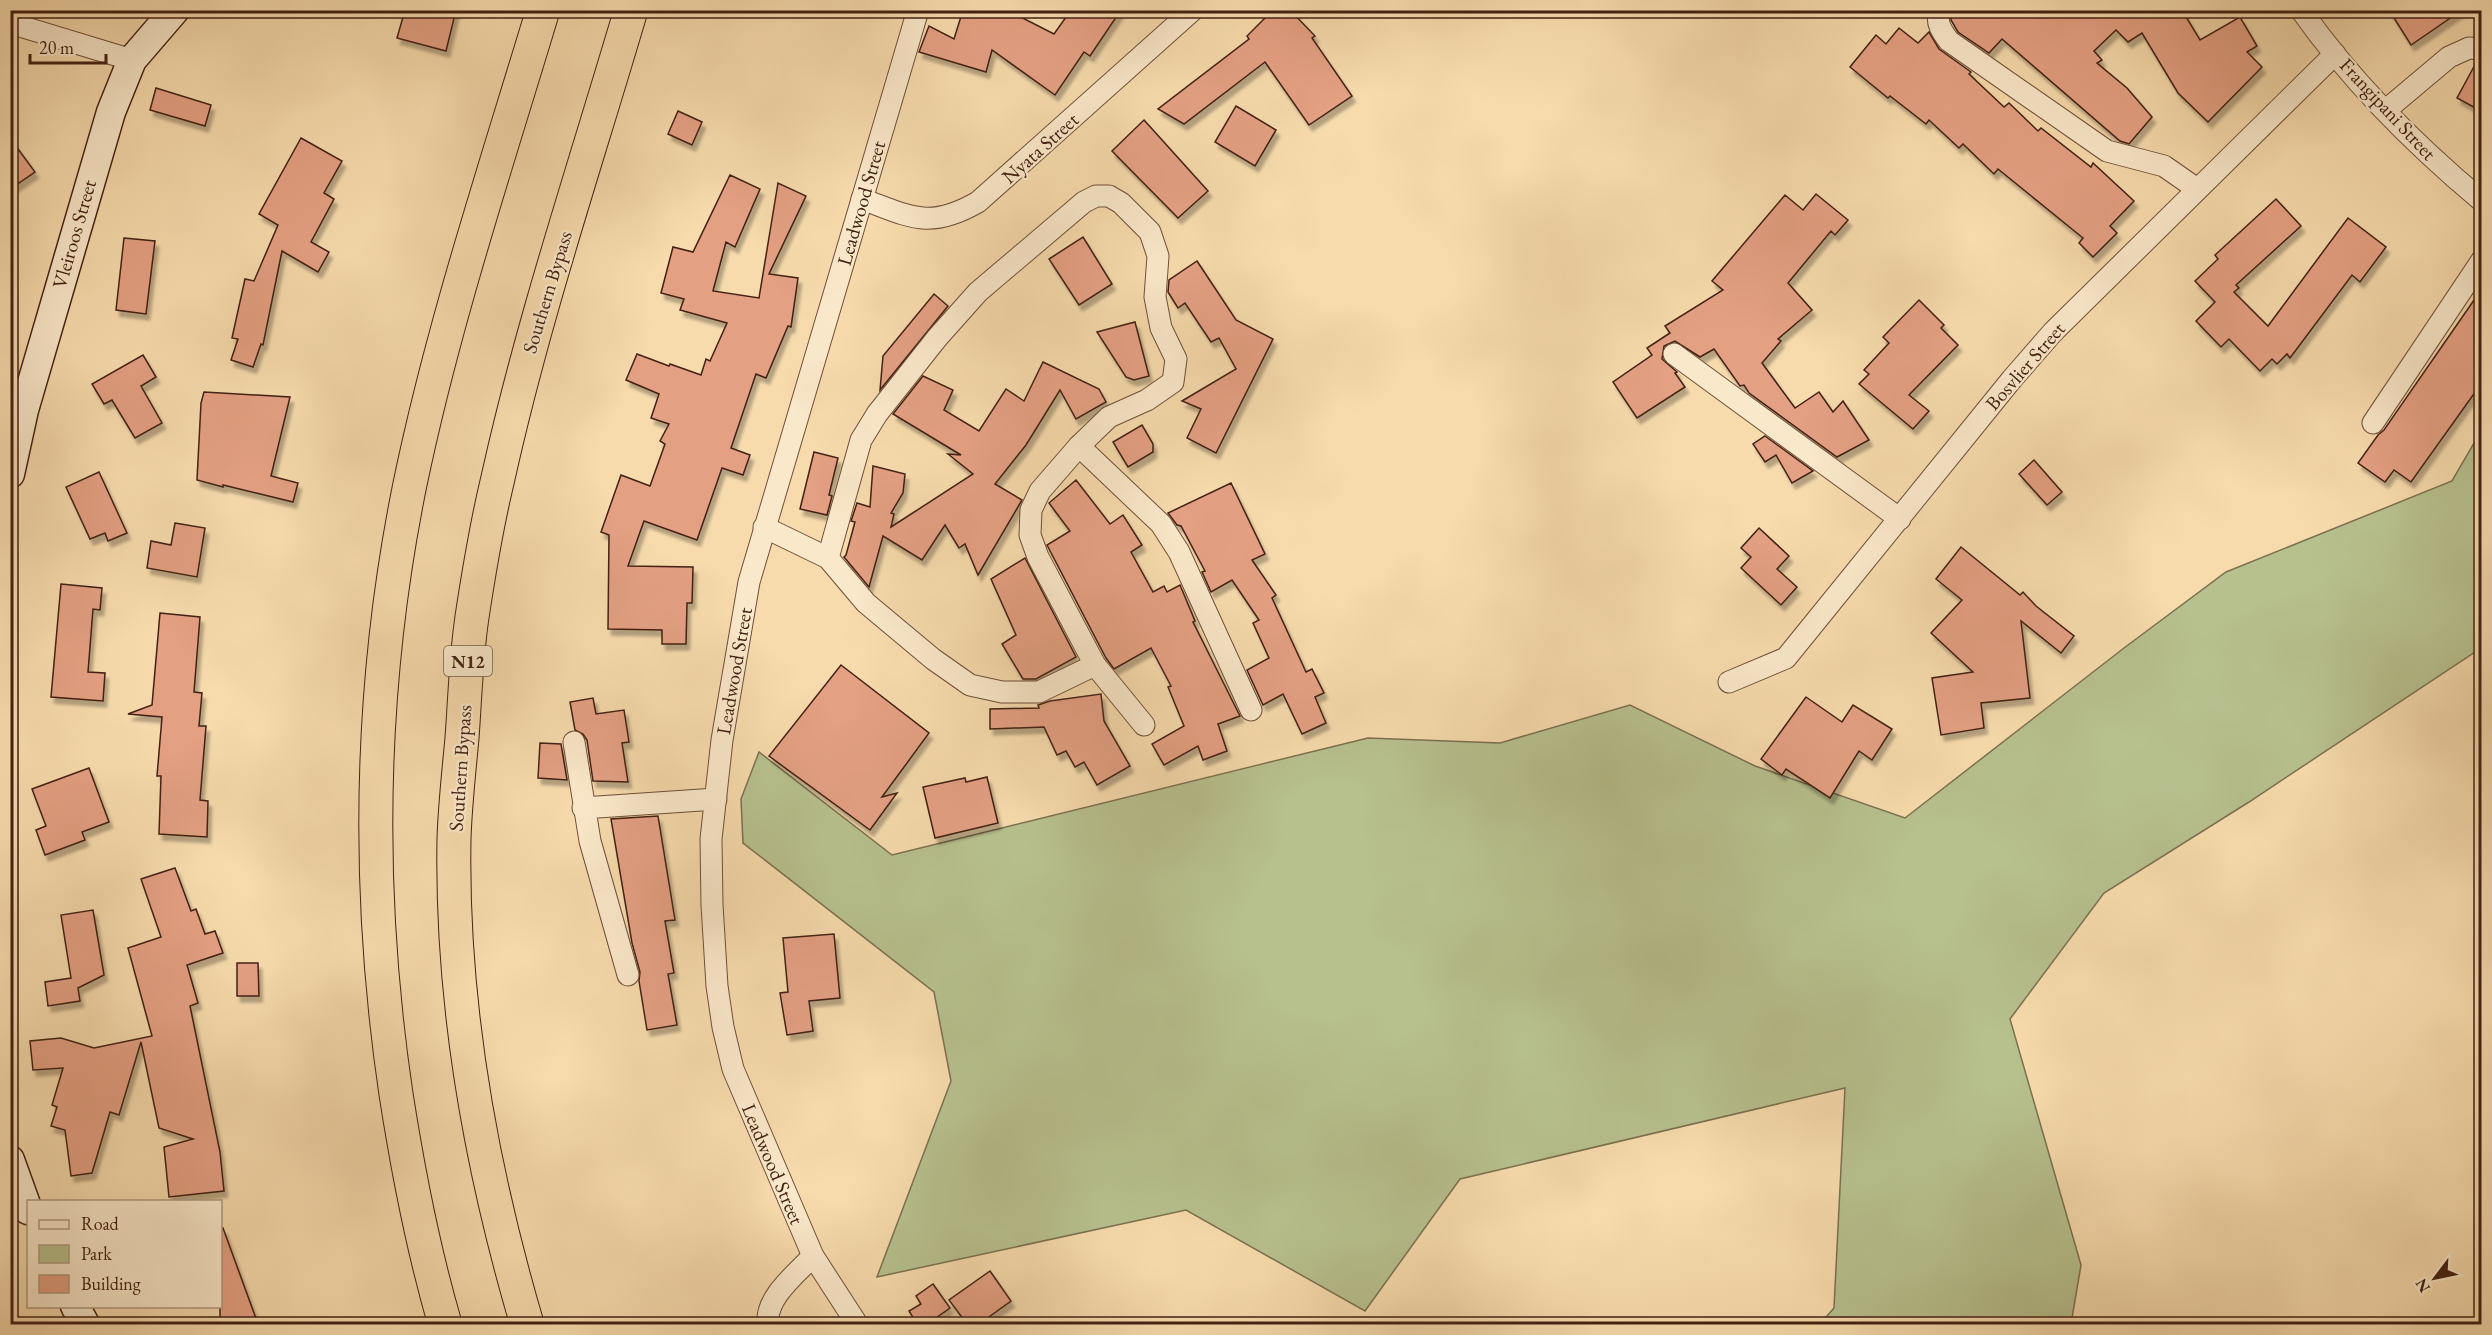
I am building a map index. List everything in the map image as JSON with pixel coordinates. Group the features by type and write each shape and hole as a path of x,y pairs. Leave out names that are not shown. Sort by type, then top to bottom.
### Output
{"highway":[{"path":"443,1320 407,1168 384,1013 376,901 376,809 384,664 395,571 410,486 430,396 543,10"},
{"name":"Southern Bypass","path":"527,1324 494,1201 479,1124 464,1023 457,939 454,849 458,791 472,619 497,480 525,368 631,10"}],"street":[{"name":"Vleiroos Street","path":"10,474 24,410 111,112 132,60 175,10"},
{"name":"Leadwood Street","path":"857,1324 813,1256 737,1078 723,1027 717,986 711,839 722,740 749,582 918,10"},
{"name":"Nyata Street","path":"862,199 924,220 942,219 962,212 996,188 1193,10"},
{"path":"1940,10 1938,15 1941,30 1949,41 2088,138 2107,151 2164,166 2197,189"},
{"name":"Frangipani Street","path":"2301,10 2335,54 2386,110 2453,177 2481,201"},
{"path":"10,23 132,60"},
{"path":"2386,110 2449,57 2469,48 2481,49"},
{"name":"Bosvlier Street","path":"1729,682 1786,658 2012,379 2053,332 2335,54"},
{"path":"828,558 861,440 883,406 937,338 978,292 1084,202 1096,195 1109,196 1121,203 1150,232 1158,256 1155,297 1161,328 1176,359 1173,382 1147,400 1109,417 1079,446 1040,491 1031,510 1030,535 1038,556 1095,665 1144,725"},
{"path":"2373,423 2481,260"},
{"path":"1674,354 1900,519"},
{"path":"1079,446 1161,524 1179,552 1251,710"},
{"path":"764,527 828,558 866,603 933,659 970,685 1002,692 1039,692 1095,665"},
{"path":"574,742 596,866 628,975"},
{"path":"584,808 716,799"},
{"path":"10,1160 27,1207"},
{"path":"768,1324 767,1315 772,1302 813,1256"},
{"path":"76,1308 84,1324"}],"green space":[{"path":"2481,431 2481,648 2249,802 2104,893 2010,1019 2081,1265 2071,1324 1820,1324 1834,1308 1845,1088 1460,1179 1365,1311 1186,1210 877,1277 951,1081 934,992 743,843 741,799 759,752 892,855 1368,738 1500,743 1630,705 1755,766 1905,818 2226,572 2452,481"}],"building":[{"path":"405,10 456,10 446,51 397,38"},
{"path":"963,10 1007,10 1054,34 1071,10 1121,10 1090,56 1084,52 1055,95 992,50 986,72 919,52 929,26 954,39"},
{"path":"1273,10 1290,10 1315,36 1312,38 1352,96 1309,125 1265,62 1184,124 1158,109 1249,39 1247,36"},
{"path":"1952,10 2182,10 2200,40 2240,17 2257,46 2247,52 2262,67 2208,122 2178,93 2142,33 2128,42 2116,30 2094,51 2102,60 2097,63 2127,88 2152,117 2129,144 2120,141 2002,39 1989,53 1958,32 1951,20"},
{"path":"2389,10 2462,10 2411,45"},
{"path":"1899,28 1918,43 1929,32 1939,49 1971,72 1969,74 2004,107 2009,103 2038,131 2041,128 2091,167 2093,163 2134,201 2110,226 2117,233 2093,257 2079,243 2083,238 1998,169 1994,174 1963,144 1959,148 1929,120 1926,124 1890,96 1888,98 1850,67 1876,35 1886,44"},
{"path":"2477,61 2481,62 2481,111 2457,98"},
{"path":"156,88 211,105 205,126 150,110"},
{"path":"1236,106 1276,130 1255,166 1215,142"},
{"path":"678,111 702,122 692,145 668,134"},
{"path":"1144,120 1208,191 1178,218 1112,151"},
{"path":"10,138 35,172 10,189"},
{"path":"301,138 342,161 324,193 334,199 311,242 329,252 318,272 282,251 263,345 261,344 253,367 231,360 238,339 232,338 245,279 254,281 278,225 259,214"},
{"path":"730,175 760,189 735,247 726,242 713,291 759,298 778,183 806,196 769,274 798,278 791,327 788,326 766,378 756,374 731,448 750,455 743,475 722,468 697,540 644,521 628,566 693,567 692,603 687,603 686,644 662,644 662,630 608,629 609,535 601,532 621,475 650,486 665,444 660,441 669,424 651,418 659,394 626,380 637,354 701,375 706,359 710,361 727,323 680,310 684,299 661,293 673,247 693,252"},
{"path":"1816,194 1848,220 1835,235 1831,231 1788,283 1812,310 1778,339 1781,341 1762,363 1795,408 1819,392 1833,412 1843,401 1869,440 1837,457 1749,393 1744,385 1740,386 1714,349 1700,357 1675,341 1664,346 1662,359 1677,372 1675,373 1685,387 1637,418 1613,382 1652,355 1647,348 1670,333 1665,326 1723,290 1712,281 1785,195 1803,210"},
{"path":"2276,199 2301,226 2236,285 2239,288 2234,292 2268,326 2348,218 2386,247 2360,282 2352,275 2290,358 2287,354 2277,364 2272,359 2260,371 2229,339 2221,347 2196,321 2215,302 2195,281 2218,259 2215,255"},
{"path":"1083,237 1112,284 1079,305 1049,259"},
{"path":"124,238 155,241 146,314 116,310"},
{"path":"1197,261 1236,320 1273,339 1216,453 1187,438 1201,409 1182,401 1236,369 1219,338 1211,342 1185,303 1178,308 1168,292 1169,280"},
{"path":"2481,290 2481,384 2411,482 2394,470 2385,482 2358,463 2384,430"},
{"path":"934,294 948,306 880,390 883,356"},
{"path":"1919,300 1944,325 1941,328 1958,345 1909,395 1929,411 1913,429 1859,384 1869,374 1864,370 1889,343 1883,337"},
{"path":"1135,322 1149,376 1134,380 1126,377 1097,332"},
{"path":"143,355 156,377 141,386 162,423 135,438 112,400 104,404 92,384"},
{"path":"1043,362 1099,389 1106,402 1076,419 1060,390 1026,445 995,484 1022,500 978,575 965,544 959,548 945,525 922,560 883,536 869,587 844,557 855,522 851,521 857,503 870,507 873,466 905,474 903,493 891,513 894,514 891,527 973,474 948,454 961,455 893,414 923,376 953,390 944,410 979,431 1006,389 1024,401"},
{"path":"204,392 290,397 271,476 298,483 293,502 197,480 201,403"},
{"path":"1142,425 1153,444 1153,452 1128,467 1113,442"},
{"path":"1765,436 1813,471 1792,483 1776,455 1765,462 1753,444"},
{"path":"814,452 838,458 829,495 832,496 827,515 800,509"},
{"path":"2034,460 2062,492 2047,505 2019,474"},
{"path":"99,472 127,533 108,541 105,533 90,539 66,487"},
{"path":"1076,480 1110,524 1123,515 1142,545 1131,552 1153,592 1164,586 1167,592 1180,585 1195,621 1193,622 1240,716 1218,724 1227,751 1203,760 1198,746 1164,765 1152,744 1184,726 1168,687 1171,686 1151,648 1114,669 1106,658 1047,545 1070,531 1049,503"},
{"path":"1231,483 1265,554 1252,560 1276,595 1272,598 1306,672 1312,669 1324,693 1315,697 1326,723 1302,734 1283,694 1263,705 1247,670 1269,658 1253,623 1259,620 1232,580 1211,592 1202,572 1205,571 1181,526 1177,525 1168,513"},
{"path":"175,523 205,528 197,577 147,568 151,541 171,545"},
{"path":"1759,528 1789,556 1777,569 1797,587 1781,605 1741,568 1751,557 1741,548"},
{"path":"1961,547 2020,595 2023,592 2036,606 2074,636 2061,653 2021,621 2030,698 1981,703 1984,728 1941,735 1932,678 1973,672 1931,633 1962,600 1936,579"},
{"path":"1025,558 1076,657 1036,679 1023,679 1002,644 1016,635 991,579"},
{"path":"61,584 102,588 100,610 93,609 88,672 105,673 103,701 51,697"},
{"path":"160,613 200,617 194,692 202,693 199,726 206,726 200,800 208,801 207,837 159,834 161,776 157,776 162,717 128,714 152,705"},
{"path":"841,665 929,733 882,797 897,793 870,830 769,756"},
{"path":"1101,694 1104,721 1130,766 1097,785 1084,762 1075,767 1066,751 1057,755 1044,727 990,729 990,709 1039,708 1038,705 1050,701"},
{"path":"1806,697 1842,722 1853,705 1892,729 1872,760 1859,751 1830,798 1786,769 1782,775 1761,759"},
{"path":"593,698 596,714 624,710 629,742 622,743 628,782 593,781 587,740 583,734 575,730 570,702"},
{"path":"540,743 561,744 567,780 538,778"},
{"path":"89,768 109,822 82,832 85,840 45,855 36,830 46,826 32,789"},
{"path":"987,777 998,823 935,838 923,787 965,778 966,782"},
{"path":"658,816 675,920 665,921 674,973 668,974 677,1025 647,1030 639,981 640,972 632,943 611,819"},
{"path":"175,868 191,911 196,909 205,934 215,931 223,953 187,965 198,1003 190,1006 220,1152 224,1191 169,1197 164,1147 193,1139 159,1128 141,1042 119,1115 110,1112 92,1173 71,1176 65,1130 51,1126 57,1107 52,1105 63,1068 33,1070 30,1041 61,1038 94,1048 152,1036 128,948 161,937 141,879"},
{"path":"93,910 104,975 78,988 80,1001 48,1006 45,982 71,978 61,915"},
{"path":"834,934 840,998 809,1001 813,1031 787,1035 780,993 788,992 783,938"},
{"path":"237,963 258,963 259,996 237,996"},
{"path":"223,1228 258,1324 220,1324"},
{"path":"990,1271 1011,1301 979,1324 967,1324 949,1300"},
{"path":"933,1284 950,1308 927,1324 917,1324 909,1311 921,1304 916,1296"}]}
